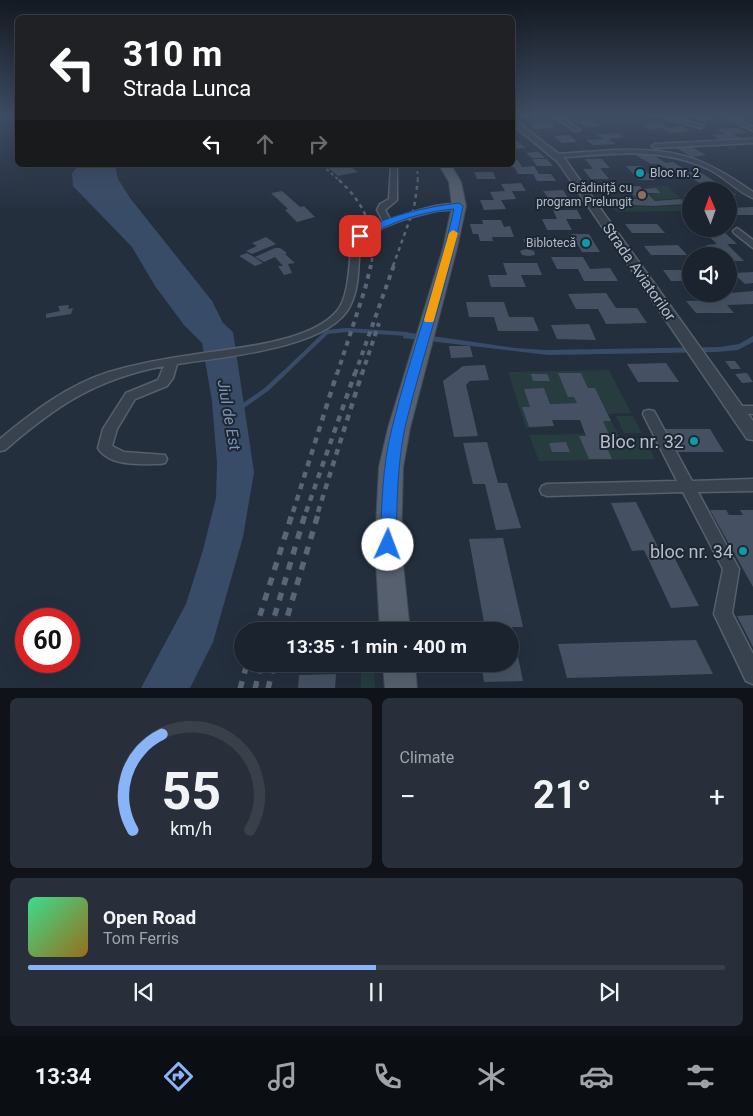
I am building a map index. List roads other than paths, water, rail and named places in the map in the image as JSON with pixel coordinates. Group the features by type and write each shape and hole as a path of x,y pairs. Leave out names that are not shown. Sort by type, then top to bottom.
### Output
{"main road":[{"path":"394,622 388,545 391,467 399,428 450,248 459,206 458,193 447,167"},
{"path":"400,672 401,688"}],"street":[{"name":"Strada Aviatorilor","path":"544,147 556,156 753,434"},
{"path":"642,150 645,147"},
{"path":"671,147 672,153"},
{"path":"556,156 642,150 672,153 713,168 753,196"},
{"path":"388,222 381,210 383,206 393,200 394,167"},
{"path":"0,446 45,411 80,388 118,374 176,361 281,343 306,335 340,314 346,304 350,292 356,241 367,232 388,222 438,208 459,206"},
{"path":"738,232 753,246"},
{"path":"160,459 120,456 110,453 105,448 110,429 130,396 153,388 167,380 176,361"},
{"path":"736,410 753,410"},
{"path":"649,414 731,569 723,614 753,674"},
{"path":"547,490 753,485"}],"water":[{"name":"Jiul de Est","path":"77,167 115,167 118,179 130,198 212,301 223,323 233,332 254,472 243,537 213,642 190,688 141,688 186,604 203,550 216,498 217,463 212,401 202,343 184,325 155,286 132,247 73,186 72,173"},
{"path":"404,332 515,348 546,350 720,347 739,344 753,336 753,342 738,350 717,352 548,355 403,338"}],"waterway":[{"path":"283,374 327,332 347,330 407,334"},
{"name":"Jiul de Est","path":"240,408 267,389 284,373"}],"railway":[{"path":"324,167 341,182"},
{"path":"417,167 418,181"},
{"path":"393,266 414,208 418,181"},
{"path":"341,182 356,199 367,219 372,241 371,266"},
{"path":"337,374 371,265"},
{"path":"355,374 394,265"},
{"path":"362,374 379,323"},
{"path":"293,512 337,373"},
{"path":"306,512 355,373"},
{"path":"318,512 362,373"},
{"path":"258,622 293,511"},
{"path":"273,622 306,511"},
{"path":"286,622 319,511"},
{"path":"240,688 245,672"},
{"path":"255,688 259,672"},
{"path":"268,688 272,672"}],"place":[{"name":"Bloc nr. 2","path":"640,173"},
{"name":"Grădiniță cu program Prelungit","path":"642,195"},
{"name":"Biblotecă","path":"586,243"},
{"name":"Bloc nr. 32","path":"694,441"},
{"name":"bloc nr. 34","path":"743,551"}]}
